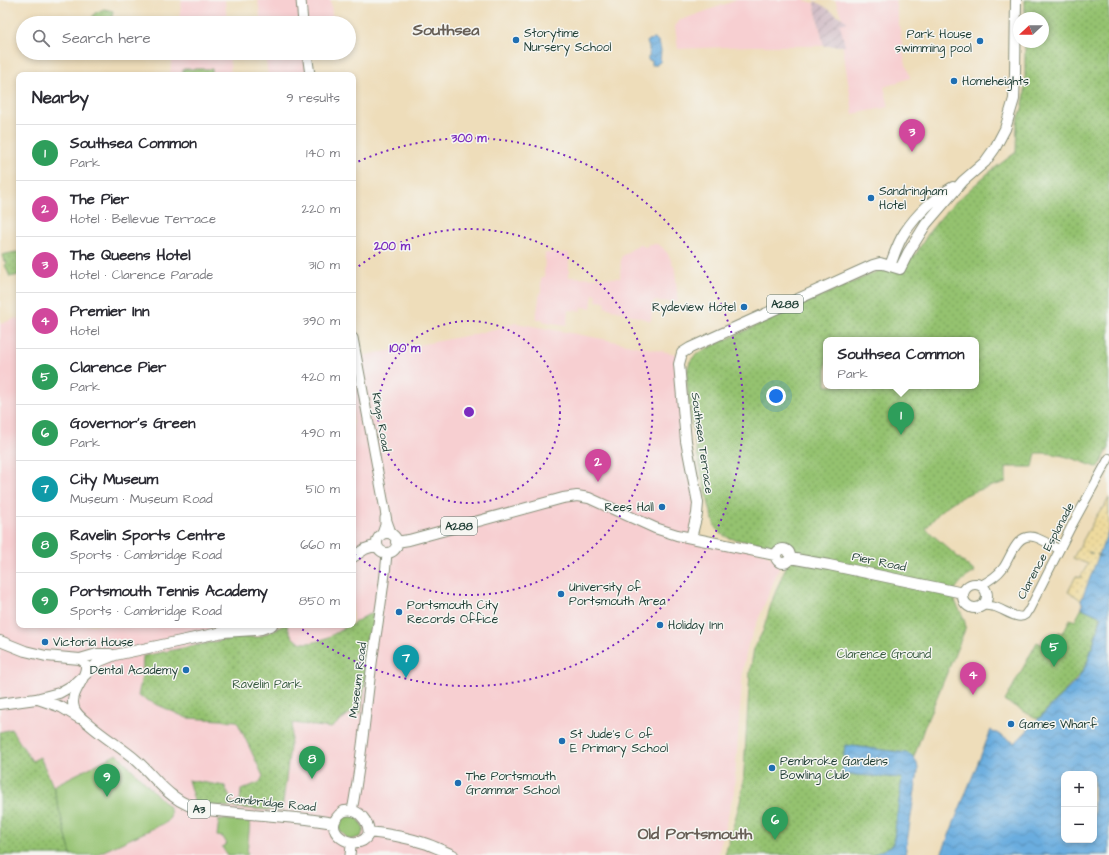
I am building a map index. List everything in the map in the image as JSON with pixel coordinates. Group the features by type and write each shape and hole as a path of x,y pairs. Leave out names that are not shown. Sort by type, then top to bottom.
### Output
{"main road":[{"path":"301,0 302,16"},
{"name":"Southsea Terrace","path":"691,538 698,503 685,433 679,364 682,353 873,265 880,263 895,268 898,245 905,232 926,208 948,190 964,181 984,162 991,154 1005,129 1014,99 1016,0"},
{"path":"308,60 310,72"},
{"name":"Kings Road","path":"356,354 385,510 385,525 390,537"},
{"name":"A288","path":"390,537 409,540 563,498 577,496 589,498 655,528 691,538"},
{"path":"390,537 396,545 394,550 387,553 380,551 377,545 378,538 390,537"},
{"name":"Pier Road","path":"691,538 775,554 779,550 785,549 789,553 790,558 963,593"},
{"path":"356,555 369,547 377,545"},
{"name":"Museum Road","path":"352,810 358,778 387,553"},
{"path":"970,584 977,584 984,587 987,595 985,602 975,608 968,606 964,600 963,593 970,584"},
{"path":"82,677 100,661 122,653 223,632 247,632 264,628"},
{"path":"0,641 25,651 42,655 80,659 97,654 122,653"},
{"name":"A3","path":"0,704 36,699 63,691 75,684 86,670 85,662 80,659"},
{"name":"Cambridge Road","path":"82,677 73,700 73,706 79,716 136,760 172,796 186,805 206,810 307,819 334,823"},
{"name":"Cambridge Road","path":"36,699 61,707 92,727"},
{"path":"352,810 357,812 363,818 369,832 367,837 351,850 339,838 334,829 334,823 339,814 344,811 352,810"},
{"path":"369,832 405,837 425,843 452,855"}],"street":[{"name":"Clarence Esplanade","path":"982,605 995,606 1015,616 1020,617 1025,615 1109,458"},
{"path":"981,585 993,578 1003,569 1017,543 1021,539 1034,537 1060,549"}],"shaded area":[{"path":"182,0 225,0 226,16 179,16"},
{"path":"258,0 331,0 332,16 260,16"},
{"path":"737,0 804,0 814,3 824,46 752,46 678,49 675,27 678,21"},
{"path":"835,0 895,0 904,57 910,78 884,87 889,107 853,114 839,23 843,21"},
{"path":"815,1 848,22 840,24 845,46 824,46 814,3"},
{"path":"171,60 230,60 231,72 170,72"},
{"path":"266,60 306,60 308,72 268,72"},
{"path":"639,244 647,247 648,244 657,244 668,254 675,269 678,302 653,301 651,321 605,307 606,302 596,301 597,295 593,294 591,308 581,307 581,311 568,310 567,325 543,321 543,319 536,319 541,292 541,277 544,277 545,253 569,253 569,277 620,278 621,257"},
{"name":"University of Portsmouth Area","path":"16,318 16,628 356,628 356,352 357,357 475,334 516,323 681,355 696,495 691,537 764,552 781,564 748,645 743,669 734,792 718,855 0,855 0,324"}],"green space":[{"name":"Clarence Ground","path":"1025,0 1109,0 1109,448 1098,468 1060,455 1036,453 1033,467 1006,467 1006,482 963,496 940,512 926,529 975,572 962,581 956,588 954,594 954,599 964,618 964,632 924,728 914,757 906,753 845,745 842,774 902,778 893,845 873,855 725,855 743,786 750,672 754,648 763,631 772,601 792,551 729,538 721,534 715,527 703,482 694,437 687,384 688,367 694,356 704,350 915,255 930,231 948,209 987,174 1016,152 1017,123 1022,109 1025,93 1025,48 1049,48 1049,12 1025,12"},
{"path":"104,9 113,11 112,16 93,16 95,13"},
{"path":"183,69 212,69 212,72 183,72"},
{"path":"16,252 16,276 10,277 5,265 7,262 4,261 2,255"},
{"path":"1082,608 1101,617 1087,663 1076,679 1038,719 1005,701 1037,642 1051,649 1059,632 1063,633 1070,619 1075,621"},
{"name":"Ravelin Park","path":"375,611 361,713 350,713 331,728 293,723 282,811 195,804 188,780 225,786 232,803 240,802 241,790 260,782 263,776 237,721 187,718 138,696 142,676 143,656 238,637 259,637 278,628 288,628 294,639 301,642 315,642 345,628 356,628 356,621"},
{"path":"11,729 32,761 40,757 53,786 71,855 0,855 0,732"},
{"path":"117,754 169,807 171,813 170,818 167,822 95,855 71,855 53,786"},
{"path":"356,814 364,829 361,837 349,840 339,830 338,821 341,816"},
{"path":"219,819 250,822 248,855 227,855 222,847 227,844 223,837 217,836"}],"sand":[{"path":"1109,498 1109,565 1082,608 1082,602 1076,596 1068,592 1076,576 1080,578 1088,564 1073,558 1097,515 1101,509 1103,509"}],"water":[{"path":"654,39 659,42 661,51 660,62 656,65 652,65 652,61 648,60 648,57 650,56 647,42 648,40"},
{"path":"1109,529 1109,855 941,855 991,730 1015,743 1077,680 1087,664 1102,617 1082,608 1083,604 1081,601"},
{"path":"845,745 906,753 912,756 915,760 918,771 905,855 873,855 893,845 902,778 842,774"}],"ferry route":[{"path":"1088,552 1109,558"}],"place":[{"name":"Storytime Nursery School","path":"516,40"},
{"name":"Park House swimming pool","path":"980,41"},
{"name":"Homeheights","path":"954,81"},
{"name":"The Queens Hotel","path":"912,152"},
{"name":"Sandringham Hotel","path":"871,198"},
{"name":"Rydeview Hotel","path":"744,307"},
{"name":"Southsea Common","path":"901,435"},
{"name":"The Pier","path":"598,482"},
{"name":"Rees Hall","path":"662,507"},
{"name":"University of Portsmouth Area","path":"561,594"},
{"name":"Portsmouth City Records Office","path":"399,612"},
{"name":"Holiday Inn","path":"660,625"},
{"name":"Victoria House","path":"45,642"},
{"name":"Clarence Pier","path":"1054,667"},
{"name":"Dental Academy","path":"186,670"},
{"name":"City Museum","path":"406,678"},
{"name":"Premier Inn","path":"973,695"},
{"name":"Games Wharf","path":"1011,724"},
{"name":"St Jude's C of E Primary School","path":"562,741"},
{"name":"Pembroke Gardens Bowling Club","path":"772,768"},
{"name":"Ravelin Sports Centre","path":"312,779"},
{"name":"The Portsmouth Grammar School","path":"458,783"},
{"name":"Portsmouth Tennis Academy","path":"107,797"},
{"name":"Governor's Green","path":"775,840"}],"district":[{"name":"Southsea","path":"446,30"},
{"name":"Old Portsmouth","path":"695,834"}]}
